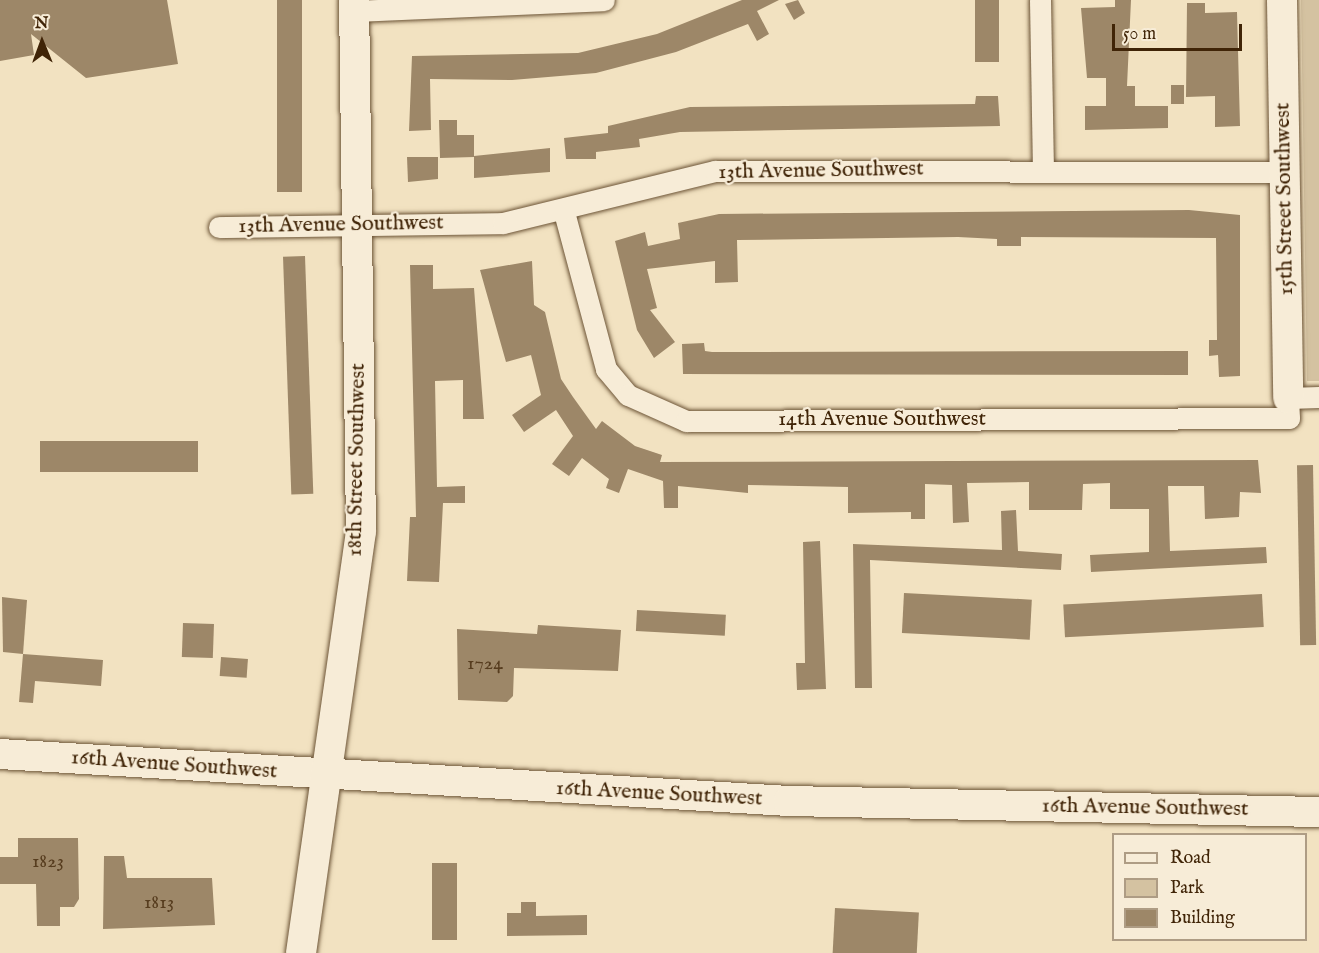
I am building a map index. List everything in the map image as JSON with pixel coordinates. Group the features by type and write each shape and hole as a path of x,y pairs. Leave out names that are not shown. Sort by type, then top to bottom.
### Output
{"street":[{"path":"354,5 604,0"},
{"path":"1040,0 1043,168"},
{"name":"15th Street Southwest","path":"1282,0 1288,398"},
{"name":"18th Street Southwest","path":"301,953 361,532 354,5"},
{"name":"13th Avenue Southwest","path":"219,227 503,223 564,212 715,171 1043,168 1285,172"},
{"name":"14th Avenue Southwest","path":"564,212 606,369 628,395 686,421 1289,418 1288,398"},
{"path":"1288,398 1319,398"},
{"name":"16th Avenue Southwest","path":"0,754 789,801 1319,812"}],"green space":[{"path":"1301,0 1319,0 1319,381 1307,381"}],"building":[{"path":"0,0 167,0 178,64 86,78 31,34 34,55 0,61"},
{"path":"277,0 302,0 302,192 277,192"},
{"path":"742,0 779,0 757,11 769,34 757,41 748,24 676,52 596,73 512,80 430,79 431,130 409,131 412,56 578,53 657,34"},
{"path":"798,0 805,13 794,20 785,4"},
{"path":"975,0 999,0 999,62 975,62"},
{"path":"1115,0 1131,0 1127,86 1135,86 1135,106 1168,106 1168,128 1085,130 1085,106 1106,106 1106,78 1087,78 1081,8 1115,7"},
{"path":"1187,3 1205,3 1205,13 1237,12 1240,126 1215,127 1215,96 1186,97"},
{"path":"1171,85 1184,85 1184,104 1171,104"},
{"path":"976,96 998,96 1000,126 680,132 639,139 640,147 596,152 596,159 566,159 564,138 608,133 608,126 690,107 975,104"},
{"path":"439,120 457,120 457,135 474,135 474,156 550,148 550,172 474,178 474,157 440,158"},
{"path":"407,157 438,157 438,179 408,182"},
{"path":"1189,210 1240,215 1240,376 1219,377 1218,355 1209,356 1209,340 1217,340 1216,238 1021,237 1021,246 997,246 997,239 958,237 737,240 738,282 715,283 715,261 647,269 657,308 650,310 675,342 654,358 637,330 615,241 645,232 648,246 680,239 678,223 719,214"},
{"path":"305,256 313,494 291,495 283,257"},
{"path":"532,261 534,305 545,312 561,379 596,429 602,421 635,446 662,455 660,462 1258,460 1261,493 1240,492 1239,517 1205,519 1204,486 1168,486 1170,551 1266,547 1267,563 1091,572 1090,555 1149,552 1149,509 1110,509 1110,483 1083,484 1082,510 1029,510 1029,482 967,483 969,522 953,523 952,485 925,484 925,519 911,519 911,512 848,513 848,487 748,485 748,493 678,486 678,508 664,508 663,481 628,469 619,493 606,488 609,479 582,458 569,476 552,464 573,436 556,410 524,432 512,415 541,395 531,355 506,362 480,270"},
{"path":"410,265 433,265 433,289 474,288 484,419 463,419 463,380 435,381 437,487 465,486 465,503 443,503 439,582 407,581 410,517 416,517"},
{"path":"704,343 705,351 712,352 1188,351 1188,375 683,374 682,344"},
{"path":"40,441 198,441 198,472 40,472"},
{"path":"1297,465 1313,465 1316,645 1300,645"},
{"path":"1016,510 1018,551 1062,554 1061,570 870,560 872,688 855,688 853,544 1002,550 1001,511"},
{"path":"820,541 826,689 797,690 796,663 805,663 803,542"},
{"path":"904,593 1032,600 1030,640 902,633"},
{"path":"1262,594 1264,627 1065,637 1063,604"},
{"path":"2,597 27,600 23,654 3,652"},
{"path":"637,610 726,615 725,636 636,631"},
{"path":"183,623 214,624 213,658 182,657"},
{"path":"538,625 621,630 618,671 514,668 513,696 507,702 458,700 457,629 537,634"},
{"path":"23,654 103,660 101,686 35,681 33,703 19,702"},
{"path":"221,657 248,659 247,678 220,676"},
{"path":"18,838 78,838 79,899 74,907 60,907 60,926 37,926 36,884 0,884 0,857 18,857"},
{"path":"104,856 124,856 127,878 212,878 215,925 103,929"},
{"path":"432,863 457,863 457,940 432,940"},
{"path":"521,902 536,902 536,916 587,915 587,935 507,936 507,913 521,913"},
{"path":"835,908 919,912 917,953 833,953"}]}
